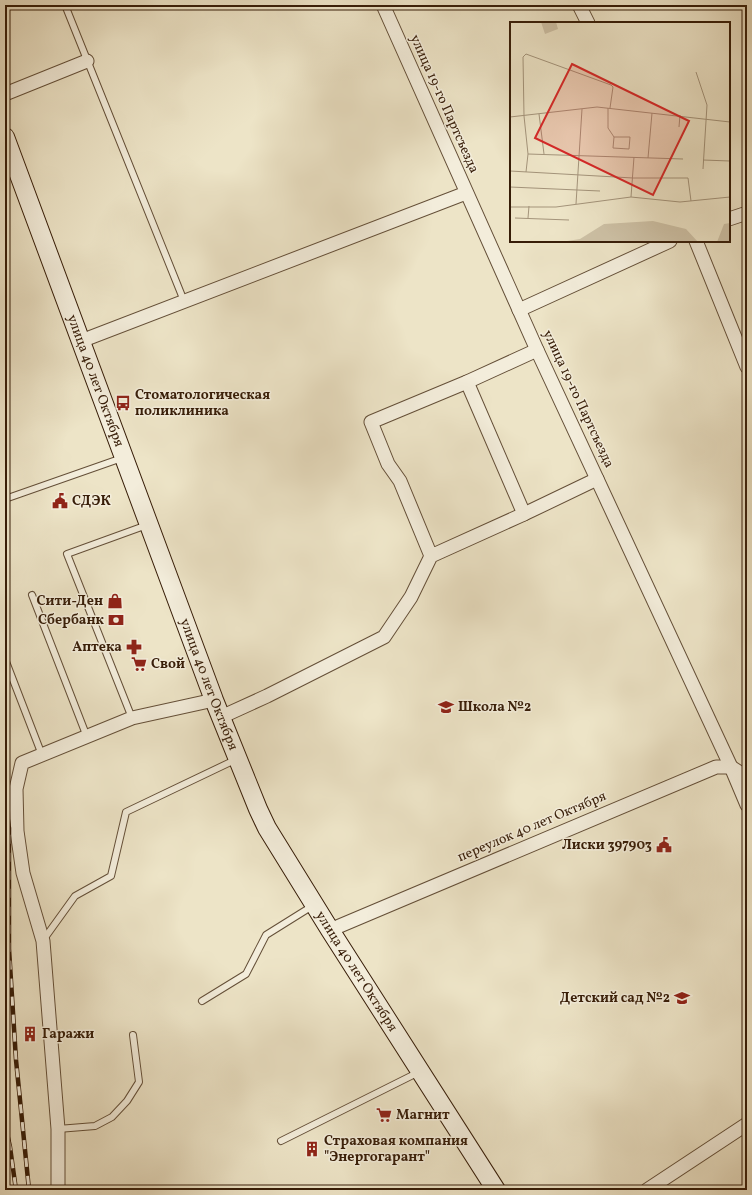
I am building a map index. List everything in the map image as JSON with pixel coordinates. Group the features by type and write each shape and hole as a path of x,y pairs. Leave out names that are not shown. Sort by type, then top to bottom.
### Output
{"main road":[{"name":"улица 40 лет Октября","path":"5,137 214,700 258,810 267,828 330,930 496,1190"}],"street":[{"name":"улица 19-го Партсъезда","path":"383,5 537,350 747,805"},
{"path":"579,5 588,22"},
{"path":"5,94 87,61"},
{"path":"81,341 466,192"},
{"path":"730,219 747,213"},
{"path":"520,310 668,242"},
{"path":"696,242 747,368"},
{"path":"431,556 400,481 388,464 371,422 467,382 537,350"},
{"path":"467,382 524,514"},
{"path":"221,717 384,637 411,597 431,556 597,479"},
{"path":"58,1190 58,1129 43,940 23,873 17,831 16,789 22,763 132,718 214,700"},
{"name":"переулок 40 лет Октября","path":"330,930 716,767 731,768 745,776 747,775"},
{"path":"648,1190 747,1124"}],"lane":[{"path":"65,5 184,302"},
{"path":"5,499 124,457"},
{"path":"132,718 67,554 149,525"},
{"path":"32,595 87,737"},
{"path":"5,658 42,755"},
{"path":"43,940 75,896 111,876 126,812 238,759"},
{"path":"202,1001 246,974 266,935 314,904"},
{"path":"58,1129 95,1126 112,1117 127,1101 139,1082 133,1035"},
{"path":"280,1141 420,1071"}],"railway":[{"path":"5,799 9,828 9,949 16,1060 29,1190"},
{"path":"5,1124 16,1190"}],"place":[{"name":"Стоматологическая поликлиника","path":"123,403"},
{"name":"СДЭК","path":"60,501"},
{"name":"Сити-Ден","path":"115,601"},
{"name":"Сбербанк","path":"116,620"},
{"name":"Аптека","path":"134,647"},
{"name":"Свой","path":"139,664"},
{"name":"Школа №2","path":"446,707"},
{"name":"Лиски 397903","path":"664,845"},
{"name":"Детский сад №2","path":"682,998"},
{"name":"Гаражи","path":"30,1034"},
{"name":"Магнит","path":"384,1115"},
{"name":"Страховая компания \"Энергогарант\"","path":"312,1149"}]}
